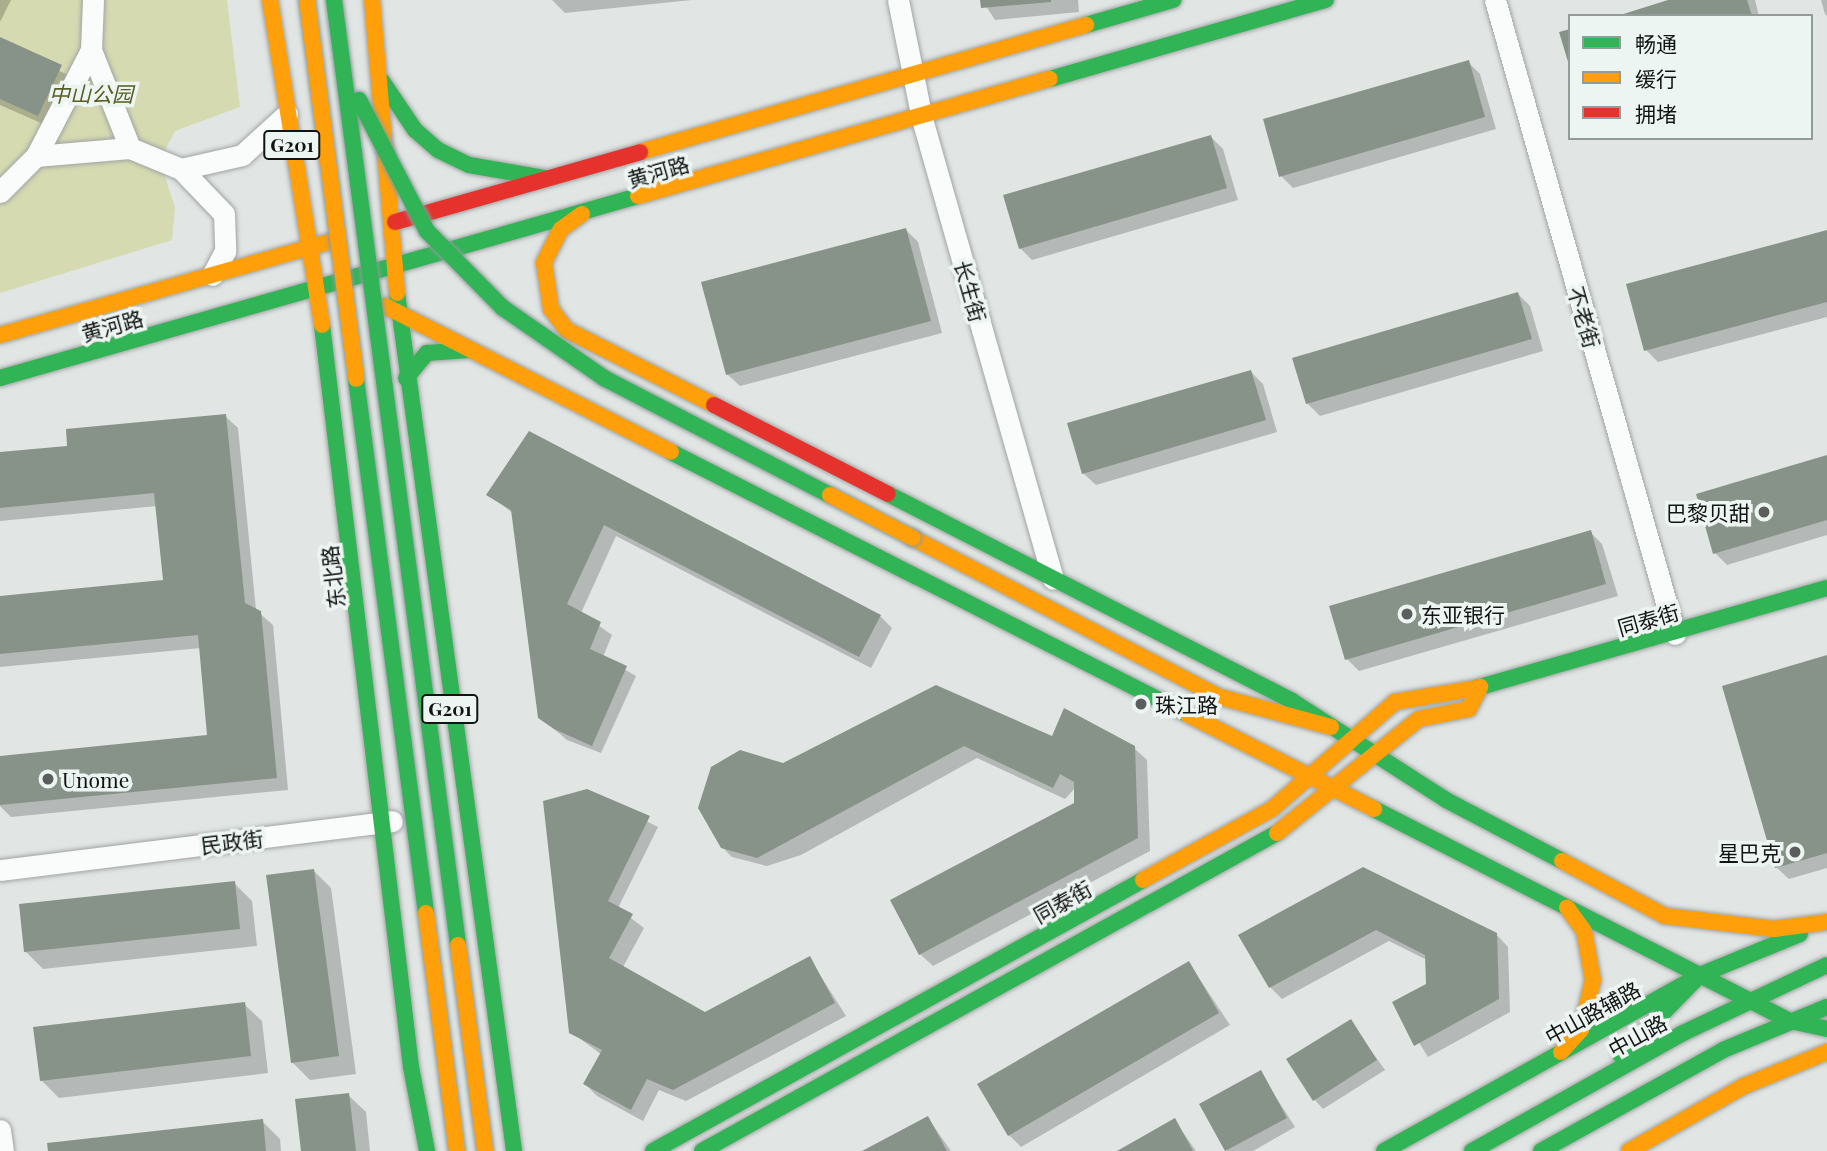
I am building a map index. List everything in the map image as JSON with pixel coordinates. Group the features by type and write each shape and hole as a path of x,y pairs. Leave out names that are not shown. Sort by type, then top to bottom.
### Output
{"main road":[{"name":"东北路","path":"270,0 330,387 382,822 427,1151"},
{"path":"307,0 457,1151"},
{"path":"334,0 485,1151"},
{"name":"G201","path":"372,0 406,378 464,811 514,1151"},
{"name":"黄河路","path":"0,335 1174,0"},
{"name":"黄河路","path":"0,378 922,119 1326,0"},
{"path":"337,26 355,89 403,194 427,231 503,308 604,379 1220,697 1331,727"},
{"path":"379,76 395,106 438,150 506,174 550,178"},
{"path":"583,214 561,229 544,264 551,309 567,330 1053,579 1331,727 1446,800 1665,916 1774,929 1827,923"},
{"path":"312,269 1790,1021 1827,1029"},
{"path":"540,385 567,330"},
{"path":"330,387 406,378 427,353 471,350"},
{"name":"同泰街","path":"653,1151 1272,809 1395,702 1480,687 1675,634 1827,587"},
{"name":"同泰街","path":"702,1151 1287,827 1419,719 1469,709 1480,687"},
{"path":"1561,1052 1581,1030 1593,980 1584,931 1567,908"},
{"name":"中山路辅路","path":"1384,1151 1700,975 1827,923"},
{"name":"中山路","path":"1472,1151 1749,1000 1827,965"},
{"path":"1595,1082 1700,975"},
{"path":"1541,1151 1723,1049 1827,1007"},
{"path":"1629,1151 1744,1086 1827,1052"}],"street":[{"path":"93,0 91,50 130,148"},
{"name":"长生街","path":"898,0 922,119 1053,579"},
{"name":"不老街","path":"1495,0 1675,634"},
{"path":"0,192 36,156 91,50"},
{"path":"181,169 242,155 287,114"},
{"path":"36,156 130,148 181,169 224,214 225,251 212,275"},
{"name":"民政街","path":"0,870 464,811"},
{"path":"0,1130 3,1151"}],"green space":[{"name":"中山公园","path":"0,0 227,0 240,107 175,131 160,160 175,208 172,240 0,293"}],"building":[{"path":"980,0 1051,0 1051,2 981,8"},
{"path":"1668,0 1747,0 1751,14 1623,14"},
{"path":"1568,30 1568,62 1559,32"},
{"path":"0,37 62,65 38,116 0,99"},
{"path":"1469,60 1485,117 1279,177 1263,119"},
{"path":"1211,135 1227,188 1019,249 1003,195"},
{"path":"906,228 931,321 726,375 701,282"},
{"path":"1827,230 1827,302 1644,351 1626,284"},
{"path":"1518,292 1532,339 1306,404 1292,358"},
{"path":"1251,370 1266,420 1082,474 1067,423"},
{"path":"226,414 245,603 261,611 277,778 0,805 0,756 207,735 198,635 0,654 0,596 163,580 154,493 0,508 0,452 67,446 66,429"},
{"path":"529,431 881,615 859,657 604,525 567,604 601,622 590,649 627,666 592,746 554,729 538,718 511,510 486,495"},
{"path":"1827,455 1827,520 1713,554 1696,494"},
{"path":"1591,530 1606,584 1345,660 1329,606"},
{"path":"1827,655 1827,853 1775,868 1722,686"},
{"path":"936,685 1052,736 1064,708 1135,746 1138,838 919,955 890,900 1074,803 1074,782 1060,774 1053,788 964,746 757,858 721,848 698,808 711,767 740,750 783,763"},
{"path":"587,789 650,816 608,901 633,914 609,958 705,1012 810,956 835,1003 673,1090 647,1079 631,1110 583,1084 602,1050 569,1033 543,801"},
{"path":"1363,867 1497,933 1499,999 1414,1046 1392,1002 1426,984 1425,955 1376,930 1269,988 1238,935"},
{"path":"314,869 339,1056 291,1063 266,875"},
{"path":"235,881 240,929 24,952 19,904"},
{"path":"1189,961 1219,1013 1008,1136 977,1084"},
{"path":"245,1002 251,1056 40,1081 33,1027"},
{"path":"1351,1019 1377,1060 1313,1101 1286,1059"},
{"path":"1261,1070 1287,1118 1225,1151 1199,1104"},
{"path":"349,1093 356,1151 301,1151 295,1099"},
{"path":"928,1116 947,1151 862,1151"},
{"path":"1175,1118 1193,1151 1117,1151"},
{"path":"263,1119 266,1151 48,1151 47,1143"}],"traffic: fast":[{"path":"334,0 458,945"},
{"path":"1086,25 1173,0"},
{"path":"1050,79 1326,0"},
{"path":"382,81 415,130 438,150 469,165 544,178"},
{"path":"359,100 427,231 503,308 604,378 830,495"},
{"path":"0,378 638,196"},
{"path":"397,293 514,1151"},
{"path":"322,325 411,1067 427,1151"},
{"path":"406,378 427,353 468,350"},
{"path":"356,379 426,913"},
{"path":"671,452 1187,714"},
{"path":"888,494 1292,701 1446,800 1562,861"},
{"path":"1476,688 1827,588"},
{"path":"1374,809 1790,1021 1827,1029"},
{"path":"702,1151 1277,833"},
{"path":"653,1151 1143,880"},
{"path":"1384,1151 1700,975 1800,934"},
{"path":"1472,1151 1681,1034 1827,965"},
{"path":"1621,1056 1700,975"},
{"path":"1541,1151 1723,1050 1827,1007"}],"traffic: slow":[{"path":"270,0 322,325"},
{"path":"307,0 356,379"},
{"path":"372,0 397,293"},
{"path":"640,152 1086,25"},
{"path":"638,196 1050,79"},
{"path":"582,214 561,229 544,263 551,309 567,330 714,405"},
{"path":"0,335 332,241"},
{"path":"385,306 671,452"},
{"path":"830,495 913,538"},
{"path":"913,538 1220,697 1331,727"},
{"path":"1277,833 1419,719 1469,709 1480,687"},
{"path":"1143,880 1272,809 1395,702 1476,688"},
{"path":"1187,714 1374,809"},
{"path":"1562,861 1665,916 1774,929 1827,922"},
{"path":"1561,1052 1581,1030 1593,980 1584,931 1567,908"},
{"path":"426,913 457,1151"},
{"path":"458,945 485,1151"},
{"path":"1629,1151 1744,1086 1827,1052"}],"traffic: jam":[{"path":"395,222 640,152"},
{"path":"714,405 888,494"}],"place":[{"name":"巴黎贝甜","path":"1764,512"},
{"name":"东亚银行","path":"1407,614"},
{"name":"珠江路","path":"1141,704"},
{"name":"Unome","path":"48,779"},
{"name":"星巴克","path":"1795,852"}]}
